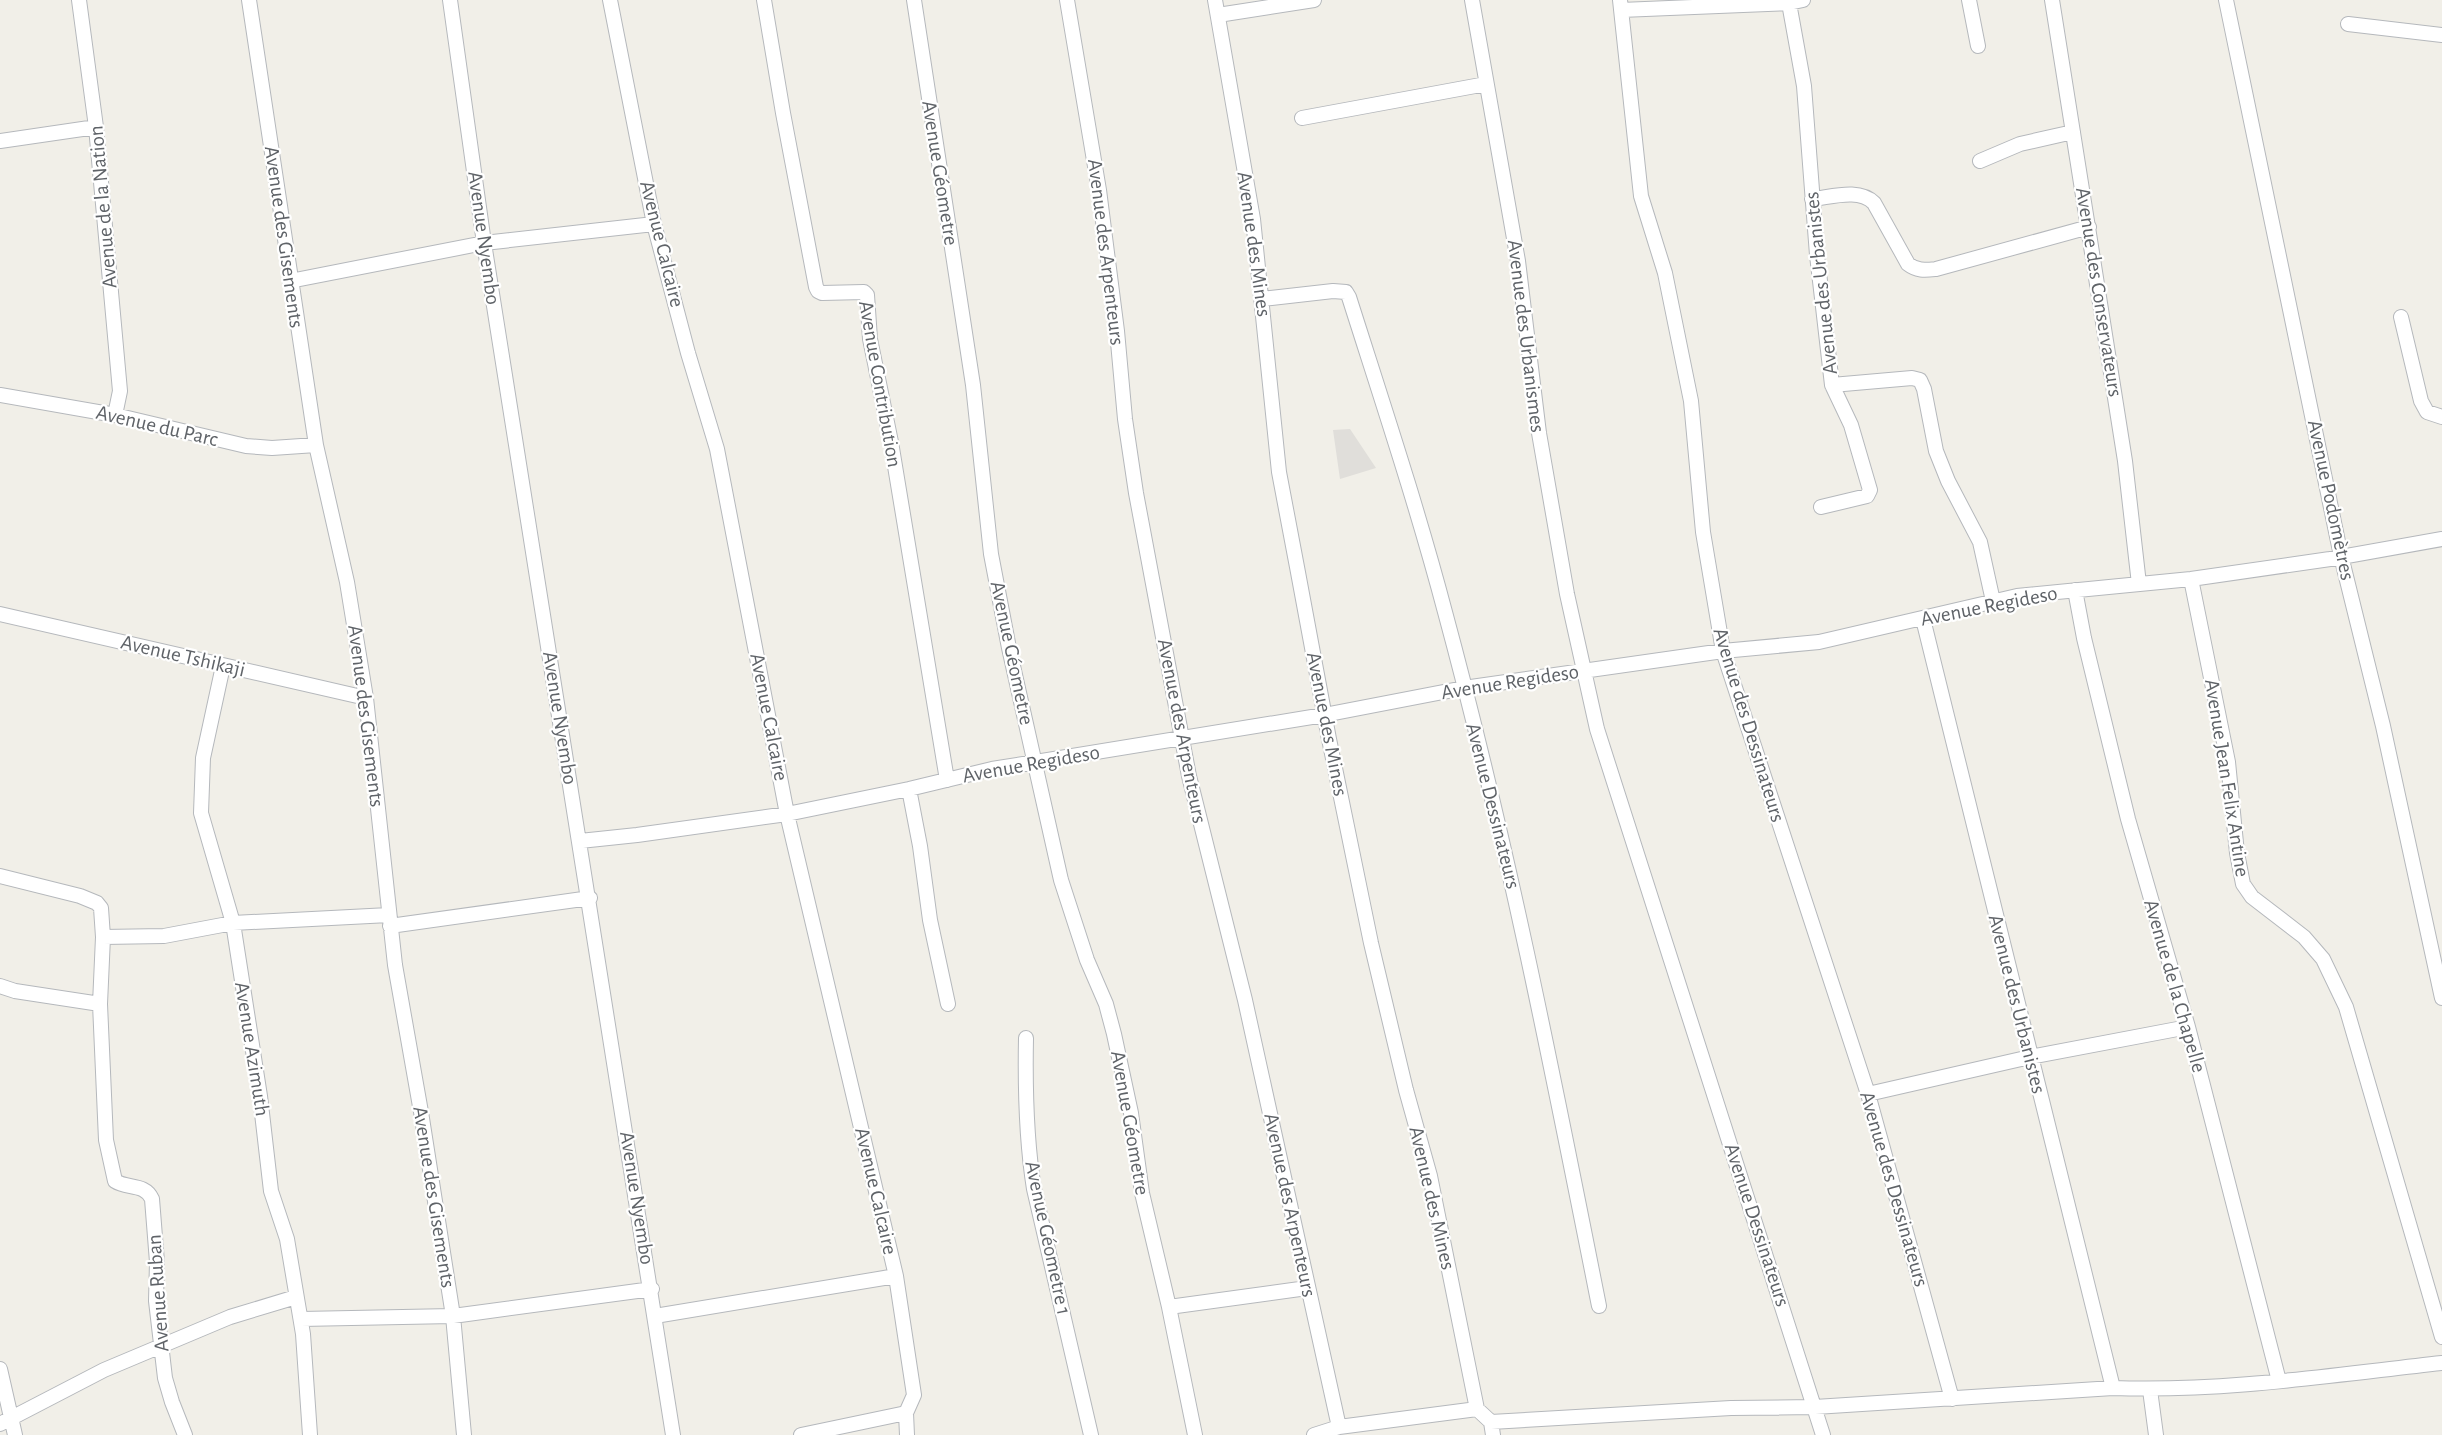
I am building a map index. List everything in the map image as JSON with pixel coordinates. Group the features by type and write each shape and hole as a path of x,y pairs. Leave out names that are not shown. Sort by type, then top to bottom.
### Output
{"street":[{"name":"Avenue de la Nation","path":"79,0 96,127 120,392 115,415"},
{"name":"Avenue des Gisements","path":"249,0 315,445 347,582 366,698 394,965 421,1112 453,1316 464,1435"},
{"name":"Avenue Nyembo","path":"450,0 484,243 652,1289 673,1435"},
{"name":"Avenue Calcaire","path":"610,0 654,224 688,353 717,449 788,813 896,1275 914,1384 914,1395 906,1413 907,1435"},
{"name":"Avenue Contribution","path":"764,0 816,287 822,293 857,291 867,295 870,339 891,442 947,780"},
{"name":"Avenue Géometre","path":"914,0 973,385 991,554 1009,648 1066,901 1104,997 1114,1034 1131,1113 1142,1194 1169,1307 1195,1435"},
{"name":"Avenue des Arpenteurs","path":"1067,0 1099,190 1117,331 1125,419 1136,493 1200,826 1245,1000 1339,1427"},
{"name":"Avenue des Mines","path":"1215,0 1252,219 1279,472 1324,715 1371,943 1406,1090 1430,1176 1477,1409"},
{"path":"1218,15 1314,0"},
{"name":"Avenue des Urbanismes","path":"1472,0 1518,261 1539,433 1567,594 1584,671"},
{"path":"1621,5 1789,3 1803,0"},
{"path":"1969,0 1978,46"},
{"name":"Avenue des Conservateurs","path":"2052,0 2125,461 2139,584"},
{"name":"Avenue Podomètres","path":"2226,0 2341,556 2383,726 2442,998"},
{"name":"Avenue des Urbanistes","path":"1789,3 1804,86 1812,199 1832,385 1912,378 1920,380 1924,389 1936,451 1948,481 1980,542 1994,601"},
{"name":"Avenue des Dessinateurs","path":"1621,5 1641,196 1665,273 1691,401 1703,532 1723,651 1868,1094 1953,1399"},
{"path":"2348,24 2442,35"},
{"path":"1302,118 1486,84"},
{"path":"0,141 96,127"},
{"path":"1980,161 2020,144 2073,132"},
{"path":"1812,199 1861,194 1869,198 1908,264 1914,269 1923,270 1936,269 2089,227"},
{"path":"290,280 484,243 654,224"},
{"name":"Avenue Dessinateurs","path":"1262,299 1333,291 1346,292 1349,297 1404,468 1464,688 1529,955 1599,1306"},
{"path":"2401,317 2421,401 2427,412 2442,417"},
{"path":"1821,507 1867,496 1870,490 1851,425 1832,385"},
{"name":"Avenue du Parc","path":"0,395 115,415 246,446 272,448 315,445"},
{"name":"Avenue Regideso","path":"580,841 788,813 1036,761 1324,715 1464,688 1723,651 1793,646 1923,619 1994,601 2075,590 2191,579 2442,538"},
{"name":"Avenue Jean Felix Antine","path":"2191,579 2228,762 2237,853 2243,884 2252,897 2304,937 2323,959 2332,977 2353,1028 2442,1336"},
{"name":"Avenue de la Chapelle","path":"2075,590 2084,638 2128,819 2188,1027 2279,1381"},
{"name":"Avenue Tshikaji","path":"0,614 366,698"},
{"name":"Avenue des Urbanistes","path":"1923,619 2113,1389"},
{"name":"Avenue Azimuth","path":"223,666 203,758 200,802 204,827 233,923 260,1096 271,1191 287,1239 301,1319 310,1435"},
{"name":"Avenue Dessinateurs","path":"1584,671 1604,750 1823,1435"},
{"path":"909,789 920,846 930,920 948,1004"},
{"path":"0,876 57,889 97,903 102,911 103,937 100,1004 15,991 0,986"},
{"path":"103,937 164,936 233,923 390,921 590,898"},
{"name":"Avenue Ruban","path":"100,1004 106,1140 113,1174 118,1183 142,1188 152,1199 157,1262 156,1301 161,1347 167,1389 185,1435"},
{"path":"1868,1094 2030,1057 2188,1027"},
{"name":"Avenue Géometre 1","path":"1026,1038 1024,1086 1034,1189 1091,1435"},
{"path":"655,1316 896,1275"},
{"path":"1169,1307 1307,1288"},
{"path":"301,1319 453,1316 652,1289"},
{"path":"6,1421 104,1370 230,1317 296,1297"},
{"path":"1314,1435 1339,1427 1477,1409 1492,1429 1731,1408 1815,1407 2113,1389 2150,1390 2279,1381 2442,1363"},
{"path":"0,1369 6,1421 15,1435"},
{"path":"2150,1390 2156,1435"},
{"path":"801,1435 906,1413"}],"shaded area":[{"path":"1350,429 1376,468 1340,479 1333,430"}]}
